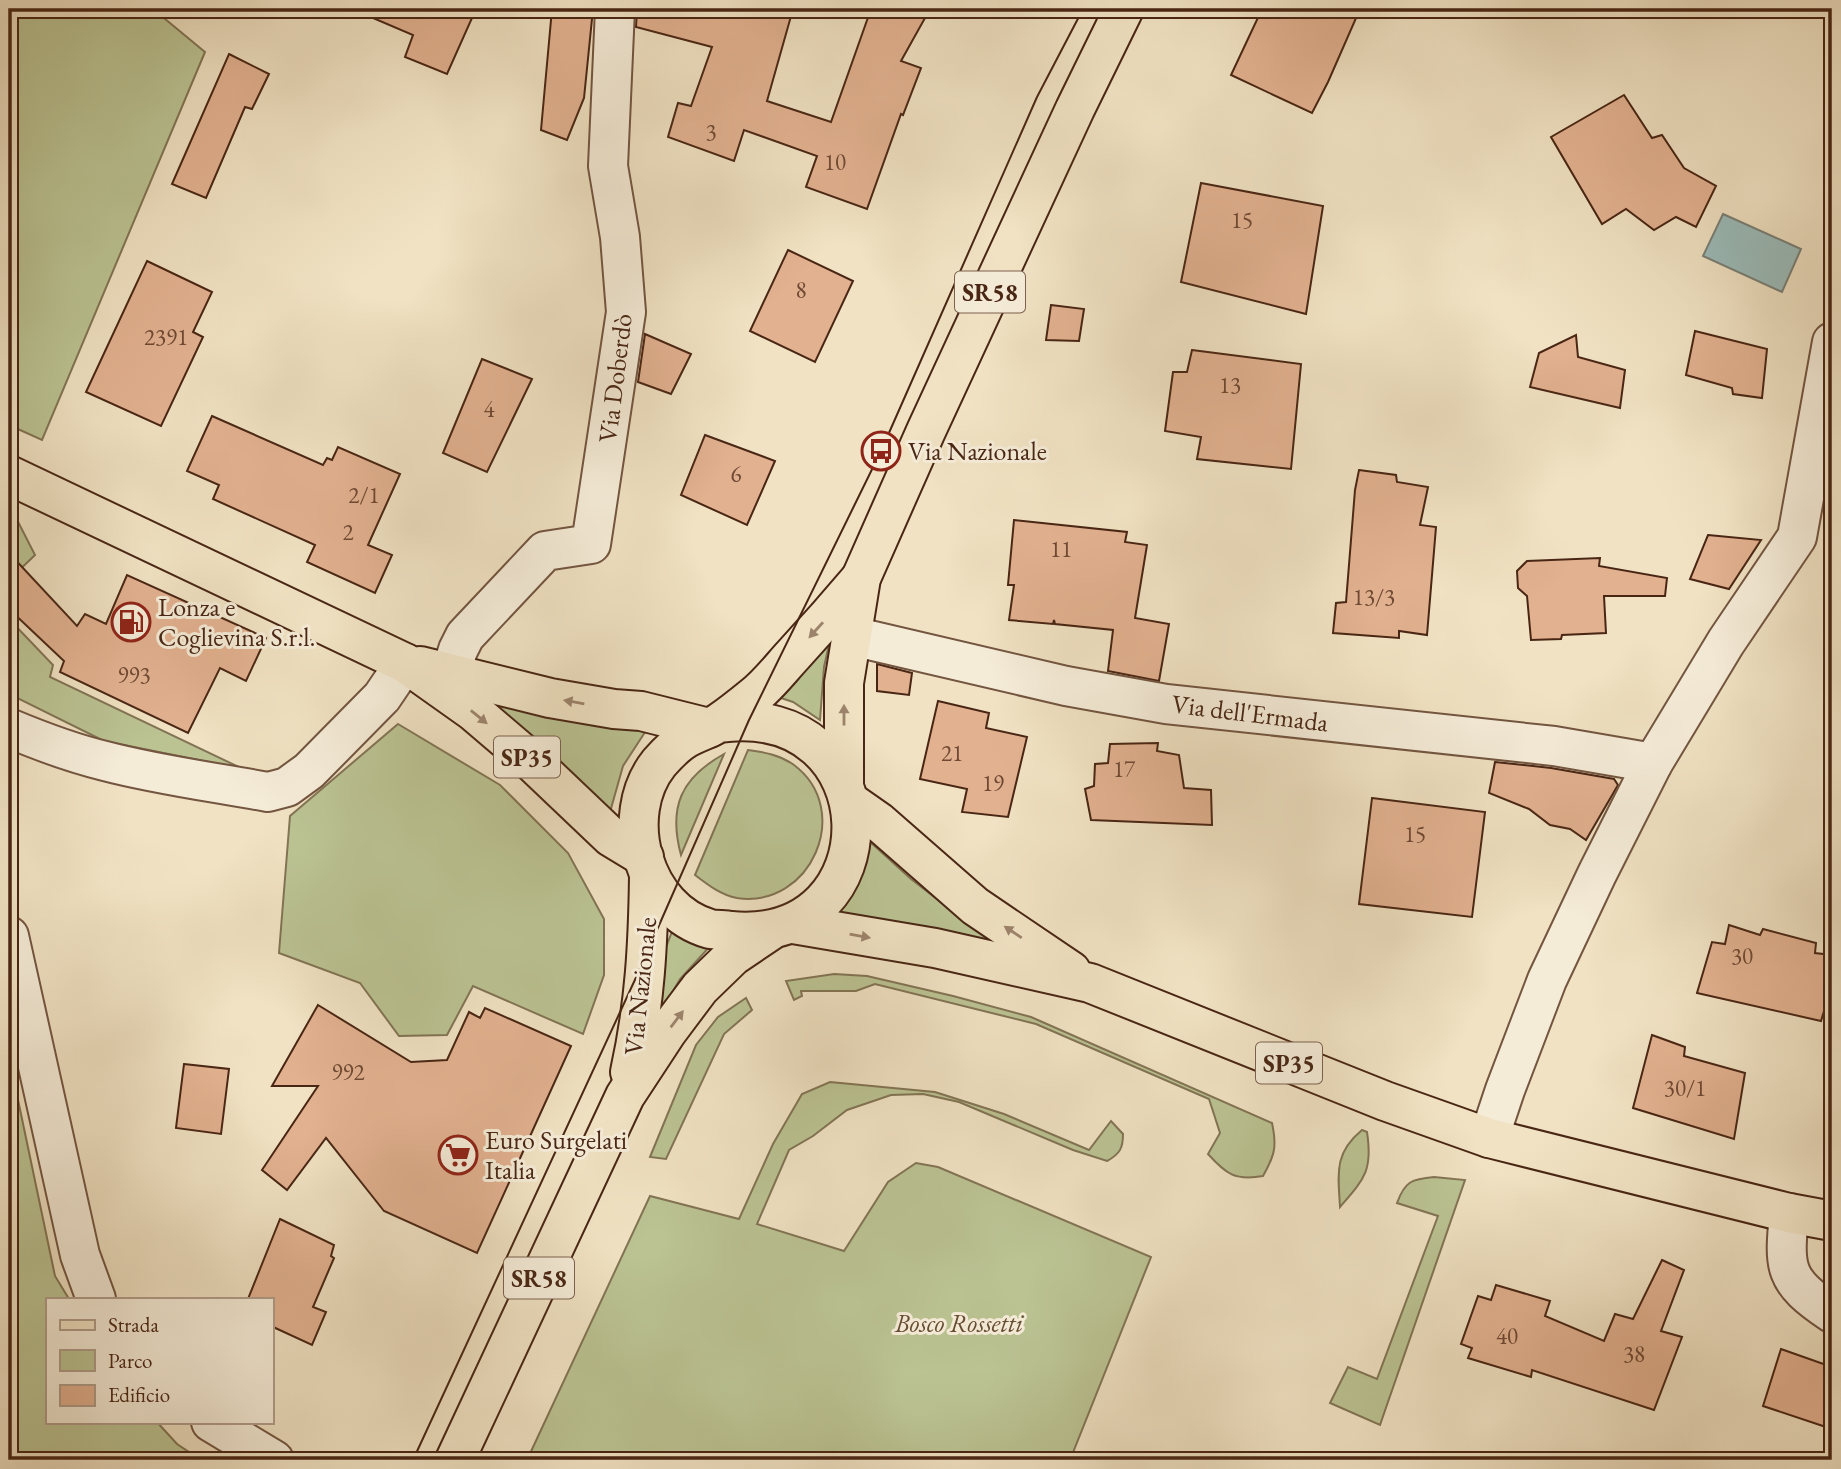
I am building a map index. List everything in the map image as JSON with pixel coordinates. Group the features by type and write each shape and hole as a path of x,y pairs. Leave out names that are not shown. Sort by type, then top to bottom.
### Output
{"main road":[{"name":"Via Nazionale","path":"846,792 844,683 861,578 954,369 1125,9"},
{"name":"SP35","path":"9,475 405,663 474,712 647,867"},
{"name":"Via Nazionale","path":"625,1096 641,1023 648,953 647,867 638,833 642,797 647,786 659,764 685,738 714,725 767,685 861,578"},
{"name":"SP35","path":"405,663 550,698 714,725"},
{"name":"Via Nazionale","path":"455,1460 625,1096 700,988 733,956 820,905 840,879 851,848 853,815 846,792 828,758 805,738 778,725 749,720 714,725"},
{"name":"SP35","path":"846,792 975,906 1090,984"},
{"name":"Via Nazionale","path":"647,867 668,902 688,918 710,929 741,932 782,927"},
{"name":"SP35","path":"782,927 935,948 1090,984 1385,1101 1489,1138 1789,1213 1832,1221"}],"street":[{"name":"Via Doberdò","path":"451,673 465,636 545,551 591,544 626,312 620,237 608,166 615,9"},
{"path":"1489,1138 1547,980 1653,763 1726,642 1797,537 1832,342"},
{"name":"Via dell'Ermada","path":"852,636 1066,686 1166,704 1554,746 1653,763"},
{"path":"9,728 54,746 144,771 268,792 287,787 309,771 382,697 405,663"},
{"path":"9,936 80,1255 96,1298"},
{"path":"1789,1213 1785,1250 1790,1276 1815,1302 1832,1313"},
{"path":"214,1424 274,1460"}],"green space":[{"path":"9,9 153,9 205,52 42,440 9,425"},
{"path":"9,504 35,555 9,580"},
{"path":"9,619 53,665 50,677 243,769 104,741 9,694"},
{"path":"832,631 824,667 820,720 793,702 775,696"},
{"path":"493,699 649,726 623,766 610,812 556,757 491,705"},
{"path":"398,724 500,785 568,853 604,919 604,975 583,1034 473,986 447,1035 399,1036 360,983 279,953 290,816"},
{"path":"748,750 772,754 789,762 812,784 821,806 822,830 816,852 803,873 786,888 763,897 737,898 720,892 695,875"},
{"path":"724,754 681,855 676,822 682,796 697,773"},
{"path":"868,840 911,879 964,920 993,936 992,942 928,927 834,915"},
{"path":"673,929 713,943 680,979 646,1038 658,968"},
{"path":"834,974 867,976 1031,1017 1272,1123 1275,1144 1270,1162 1263,1176 1238,1177 1226,1171 1208,1154 1220,1133 1209,1099 1036,1024 875,984 856,991 801,991 802,996 794,1000 786,981"},
{"path":"746,998 752,1010 724,1034 666,1159 650,1157 696,1045 718,1017"},
{"path":"9,1057 55,1276 68,1298 46,1298 46,1424 159,1424 177,1444 201,1460 9,1460"},
{"name":"Bosco Rossetti","path":"830,1082 935,1092 1004,1114 1089,1150 1111,1121 1123,1134 1120,1150 1107,1161 1073,1150 959,1102 923,1094 891,1095 847,1110 813,1136 789,1150 757,1224 844,1251 888,1182 916,1163 938,1167 1151,1257 1070,1460 527,1460 650,1196 739,1219 773,1144 802,1094"},
{"path":"1362,1130 1367,1132 1369,1145 1365,1174 1340,1207 1339,1174 1342,1156 1346,1147"},
{"path":"1434,1177 1465,1180 1380,1425 1330,1403 1348,1367 1377,1379 1438,1216 1397,1203 1410,1182"}],"water":[{"path":"1723,214 1801,249 1782,292 1703,256"}],"building":[{"path":"352,9 476,9 447,74 405,57 413,35"},
{"path":"552,9 593,9 584,98 567,140 541,130"},
{"path":"637,9 793,9 767,101 831,122 871,9 930,9 901,61 921,68 903,115 901,114 867,209 806,187 817,156 744,130 734,161 668,137 678,103 691,106 712,47 636,27"},
{"path":"1262,9 1360,9 1312,113 1231,75"},
{"path":"229,54 269,74 252,109 245,107 206,198 172,184"},
{"path":"1624,95 1652,138 1662,135 1684,168 1716,186 1696,227 1676,217 1654,230 1626,209 1602,224 1551,137"},
{"path":"1201,183 1323,206 1306,314 1181,282"},
{"path":"788,250 853,281 815,362 750,331"},
{"path":"147,261 212,292 193,332 203,337 161,426 86,392"},
{"path":"1051,305 1084,309 1079,341 1046,340"},
{"path":"1695,331 1767,349 1762,398 1733,394 1732,388 1686,375"},
{"path":"645,334 691,354 671,394 638,382"},
{"path":"1576,335 1578,357 1625,370 1620,408 1530,387 1539,353"},
{"path":"1192,350 1301,364 1291,469 1197,459 1201,437 1165,431 1173,372 1187,372"},
{"path":"482,359 532,379 487,472 443,453"},
{"path":"212,416 323,465 327,458 332,460 338,447 400,474 368,545 392,555 375,593 307,562 315,545 213,499 219,485 187,471"},
{"path":"705,435 775,461 747,525 681,495"},
{"path":"1359,470 1396,475 1397,482 1428,487 1420,525 1436,527 1427,635 1399,631 1399,638 1333,633 1336,603 1346,602"},
{"path":"1014,520 1127,532 1125,542 1147,545 1135,618 1169,624 1159,681 1108,671 1113,630 1055,624 1054,620 1053,624 1009,620 1014,585 1008,585"},
{"path":"1708,535 1761,540 1729,589 1690,579"},
{"path":"9,553 77,626 85,614 106,624 127,575 266,638 246,681 220,668 188,733 60,672 64,661 9,609"},
{"path":"1600,558 1599,566 1667,578 1665,596 1604,596 1606,633 1531,640 1527,596 1518,588 1517,571 1527,561"},
{"path":"877,664 912,673 909,695 877,691"},
{"path":"938,701 989,713 986,728 1027,737 1008,817 962,812 967,789 920,779"},
{"path":"1158,743 1157,751 1179,755 1184,788 1211,790 1212,825 1091,820 1085,789 1094,786 1095,764 1108,763 1110,744"},
{"path":"1495,762 1614,779 1618,785 1586,840 1570,829 1550,825 1529,809 1489,793"},
{"path":"1372,798 1485,812 1472,917 1359,904"},
{"path":"1729,925 1760,935 1763,929 1816,943 1815,953 1832,955 1832,985 1821,1021 1697,993 1712,942 1725,944"},
{"path":"318,1005 411,1062 447,1060 469,1012 480,1018 485,1008 571,1046 477,1253 384,1211 326,1138 287,1190 262,1170 318,1086 272,1086"},
{"path":"1652,1035 1685,1047 1684,1056 1745,1073 1734,1139 1633,1108"},
{"path":"184,1064 229,1069 221,1134 176,1128"},
{"path":"280,1219 334,1245 331,1256 334,1258 313,1307 326,1312 312,1345 273,1327 273,1298 248,1298"},
{"path":"1662,1260 1684,1270 1661,1331 1682,1337 1654,1410 1532,1370 1531,1377 1468,1358 1472,1348 1461,1344 1478,1296 1491,1300 1496,1285 1550,1301 1545,1316 1604,1341 1615,1314 1633,1319"},
{"path":"1781,1349 1832,1367 1832,1429 1763,1406"}],"tram line":[{"path":"413,1460 639,971 749,720 881,451 1037,97 1083,9"}],"place":[{"name":"Via Nazionale","path":"881,451"},
{"name":"Lonza e Coglievina S.r.l.","path":"131,622"},
{"name":"Euro Surgelati Italia","path":"458,1155"}]}
